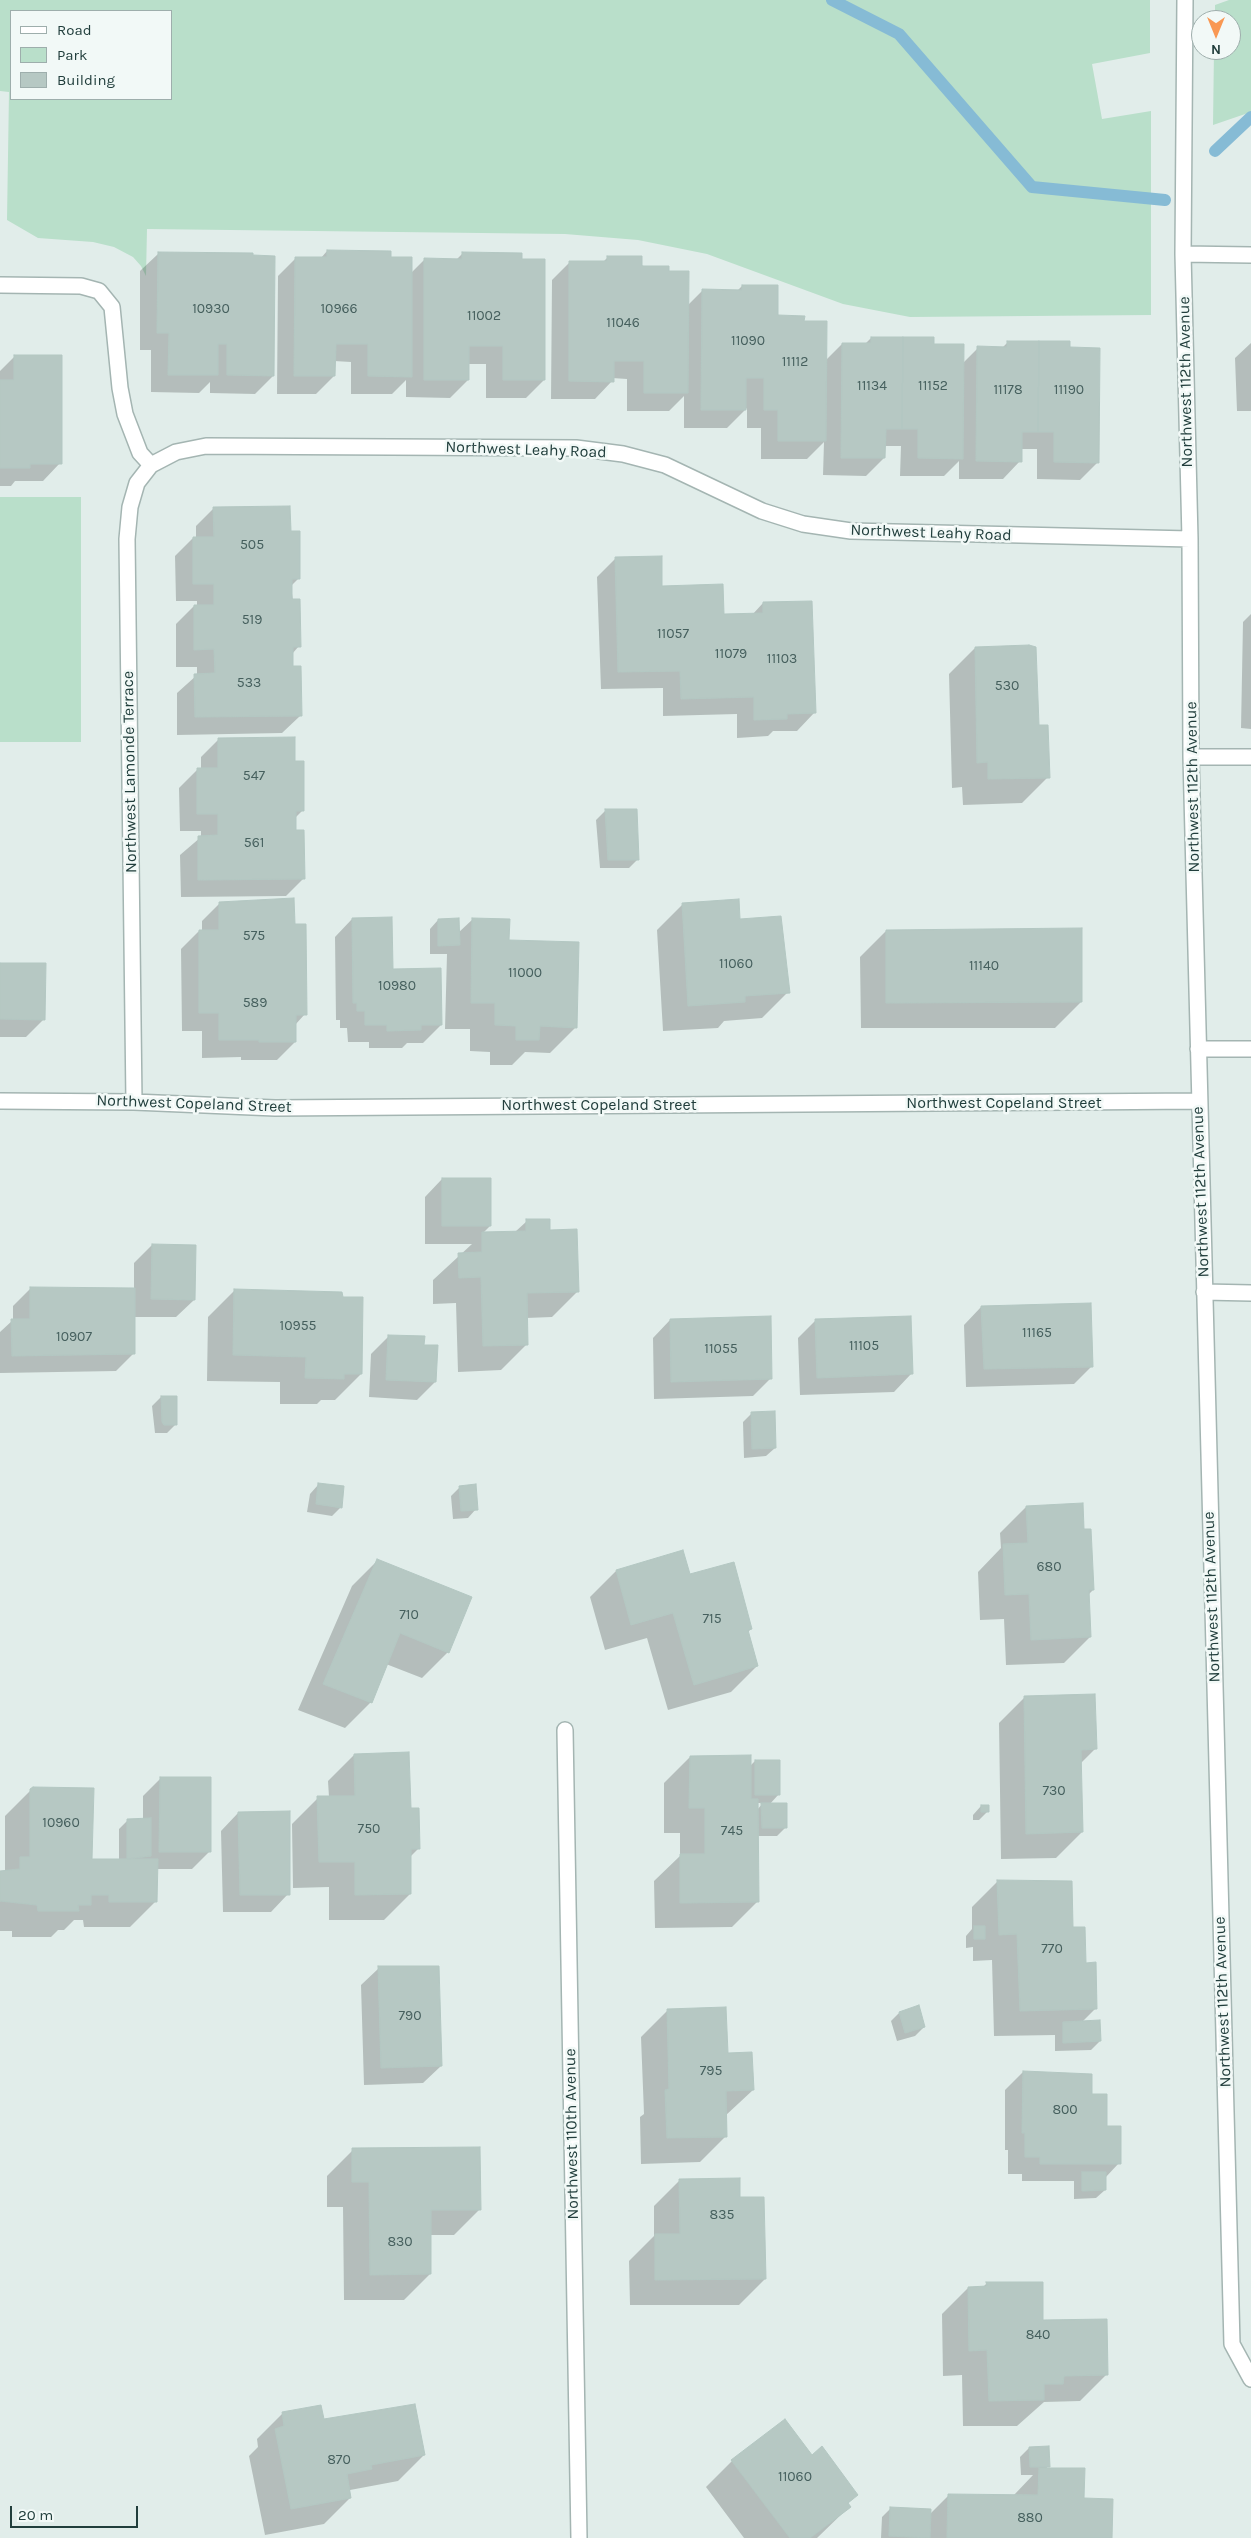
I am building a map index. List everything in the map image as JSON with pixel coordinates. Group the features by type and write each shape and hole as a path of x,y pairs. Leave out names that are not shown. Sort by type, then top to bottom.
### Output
{"street":[{"name":"Northwest 112th Avenue","path":"1185,0 1183,254 1190,539 1191,757 1232,2344 1251,2379"},
{"path":"1183,254 1251,255"},
{"path":"0,284 81,286 98,290 112,307 123,406 140,453 151,465"},
{"name":"Northwest Leahy Road","path":"151,465 176,452 206,446 576,448 623,454 665,465 762,511 812,526 852,531 1190,539"},
{"name":"Northwest Lamonde Terrace","path":"134,1102 127,539 130,507 137,483 151,465"},
{"path":"1191,757 1251,757"},
{"path":"1198,1049 1251,1049"},
{"name":"Northwest Copeland Street","path":"0,1100 134,1102 285,1108 1199,1101"},
{"path":"1204,1292 1251,1293"},
{"name":"Northwest 110th Avenue","path":"565,1730 579,2538"}],"green space":[{"path":"0,0 1150,0 1150,53 1092,64 1102,119 1151,111 1151,315 910,317 843,304 707,254 638,240 565,234 147,229 146,276 141,266 133,257 114,247 93,242 38,238 7,220 9,92 0,91"},
{"path":"1229,0 1251,0 1251,112 1213,125 1214,60 1241,60 1241,10 1215,10 1215,5"},
{"path":"0,497 81,497 81,742 0,742"}],"building":[{"path":"327,250 391,251 391,257 412,257 412,377 368,376 368,344 336,344 335,376 294,376 295,257 327,257"},
{"path":"158,252 253,253 253,255 275,256 274,376 227,375 227,344 218,344 218,375 168,375 169,333 157,333"},
{"path":"462,252 522,253 522,259 545,259 545,380 503,380 503,346 469,346 469,380 424,380 424,258 462,259"},
{"path":"607,256 642,256 642,266 669,266 669,271 689,271 688,393 644,393 644,361 614,361 614,382 569,381 569,261 607,261"},
{"path":"742,285 778,285 778,315 805,316 804,321 827,321 826,441 778,441 778,410 764,410 764,378 746,378 746,410 701,410 702,289 742,290"},
{"path":"871,337 903,337 902,429 886,429 885,458 841,458 842,343 871,343"},
{"path":"903,337 934,337 934,344 964,344 963,459 918,458 918,429 902,429"},
{"path":"1007,341 1039,341 1038,432 1022,432 1022,462 976,461 977,346 1007,347"},
{"path":"1039,341 1070,341 1070,347 1100,348 1099,463 1054,462 1054,432 1038,432"},
{"path":"14,355 62,355 62,464 30,464 30,468 0,468 0,380 14,380"},
{"path":"290,506 291,531 300,531 300,579 292,579 292,599 300,599 301,647 293,647 293,666 301,666 302,716 195,717 194,674 215,673 214,649 194,650 194,605 214,605 214,584 193,584 193,537 214,537 213,507"},
{"path":"662,556 662,586 723,584 724,614 763,613 763,602 812,601 816,713 787,714 787,719 754,720 754,697 681,699 680,671 618,672 615,557"},
{"path":"1029,645 1036,647 1039,725 1048,725 1050,778 988,779 988,762 977,763 975,647"},
{"path":"295,737 295,761 304,761 304,811 296,811 296,830 304,830 305,879 198,880 198,836 218,835 218,814 197,814 197,768 218,768 218,738"},
{"path":"605,809 637,809 639,860 608,860"},
{"path":"294,898 295,924 306,924 307,1015 296,1015 296,1042 219,1040 219,1013 199,1013 199,930 219,930 219,902"},
{"path":"739,899 740,919 781,916 790,993 745,996 745,1002 688,1006 682,903"},
{"path":"392,917 393,969 441,968 442,1025 421,1025 421,1030 387,1031 387,1025 365,1025 365,1011 357,1011 357,1003 353,1003 352,918"},
{"path":"459,918 460,945 438,946 438,919"},
{"path":"472,918 510,919 509,940 579,942 577,1028 540,1026 539,1040 516,1040 516,1026 495,1025 495,1003 471,1003"},
{"path":"1082,928 1082,1002 886,1003 886,930"},
{"path":"0,963 46,963 45,1020 0,1019"},
{"path":"442,1178 491,1178 491,1226 442,1226"},
{"path":"526,1219 550,1219 550,1230 577,1229 579,1292 527,1293 528,1345 483,1346 481,1277 459,1278 458,1253 482,1252 482,1232 526,1231"},
{"path":"152,1244 196,1245 195,1300 151,1299"},
{"path":"30,1287 135,1288 135,1354 12,1356 11,1319 30,1319"},
{"path":"234,1289 342,1292 343,1297 363,1297 362,1374 344,1374 344,1379 305,1378 306,1357 233,1355"},
{"path":"1091,1303 1093,1367 984,1369 981,1306"},
{"path":"771,1316 772,1379 671,1382 670,1319"},
{"path":"911,1316 913,1374 817,1378 815,1319"},
{"path":"388,1335 425,1336 424,1345 438,1345 436,1382 386,1380"},
{"path":"161,1396 177,1396 177,1425 164,1425 162,1422"},
{"path":"775,1411 776,1448 752,1449 751,1412"},
{"path":"318,1483 344,1486 342,1508 316,1504"},
{"path":"476,1484 478,1510 461,1511 459,1486"},
{"path":"1083,1503 1084,1529 1091,1529 1094,1590 1089,1590 1091,1637 1031,1640 1029,1594 1005,1595 1003,1544 1028,1543 1026,1506"},
{"path":"683,1550 690,1574 734,1562 752,1629 748,1630 758,1666 694,1685 673,1613 631,1625 616,1570"},
{"path":"377,1559 472,1597 449,1653 400,1633 372,1703 323,1684"},
{"path":"1095,1694 1097,1749 1081,1750 1083,1832 1026,1834 1024,1696"},
{"path":"409,1752 411,1808 419,1808 420,1849 411,1849 411,1894 355,1895 355,1862 319,1862 317,1796 355,1796 354,1754"},
{"path":"751,1755 751,1799 758,1799 759,1902 680,1903 680,1854 705,1854 705,1808 689,1808 690,1756"},
{"path":"755,1760 780,1760 780,1795 755,1795"},
{"path":"160,1777 211,1777 211,1852 159,1852"},
{"path":"33,1787 94,1788 92,1859 158,1859 157,1902 109,1902 109,1895 91,1895 91,1905 78,1905 79,1911 38,1911 37,1905 0,1901 0,1871 20,1869 20,1857 30,1857 30,1789"},
{"path":"761,1803 787,1803 787,1828 762,1828"},
{"path":"981,1805 989,1805 989,1812 981,1812"},
{"path":"290,1811 290,1895 240,1895 238,1812"},
{"path":"151,1818 151,1856 127,1859 127,1819"},
{"path":"997,1880 1072,1881 1073,1927 1085,1927 1086,1963 1096,1962 1097,2009 1020,2011 1017,1934 999,1935"},
{"path":"974,1926 985,1926 985,1939 974,1939"},
{"path":"378,1966 439,1966 442,2066 381,2068"},
{"path":"919,2005 925,2027 905,2033 899,2012"},
{"path":"726,2007 728,2053 752,2052 754,2090 726,2091 727,2137 667,2138 665,2090 669,2089 667,2009"},
{"path":"1100,2020 1101,2041 1063,2043 1063,2022"},
{"path":"1023,2071 1092,2074 1092,2094 1107,2094 1107,2126 1121,2126 1121,2164 1040,2164 1040,2157 1025,2157 1025,2133 1022,2133"},
{"path":"480,2147 481,2210 431,2210 431,2274 370,2275 369,2182 352,2182 352,2148"},
{"path":"1082,2172 1106,2172 1106,2190 1082,2191"},
{"path":"740,2178 740,2197 764,2197 766,2279 655,2280 655,2234 680,2234 679,2179"},
{"path":"986,2282 1043,2282 1043,2320 1107,2319 1108,2375 1064,2376 1063,2384 1044,2384 1044,2400 989,2401 987,2350 969,2351 968,2287 987,2286"},
{"path":"415,2404 425,2455 371,2465 372,2469 347,2474 351,2498 291,2509 275,2429 284,2426 282,2412 321,2405 324,2419"},
{"path":"785,2419 812,2455 822,2446 858,2495 848,2503 851,2507 810,2538 790,2538 731,2460"},
{"path":"1049,2446 1050,2467 1030,2467 1029,2447"},
{"path":"1039,2468 1085,2468 1084,2498 1113,2499 1112,2538 947,2538 948,2494 1038,2495"},
{"path":"890,2507 931,2509 930,2538 889,2536"}],"waterway":[{"path":"832,0 899,34 1032,187 1165,200"},
{"path":"1215,151 1251,117"}]}
